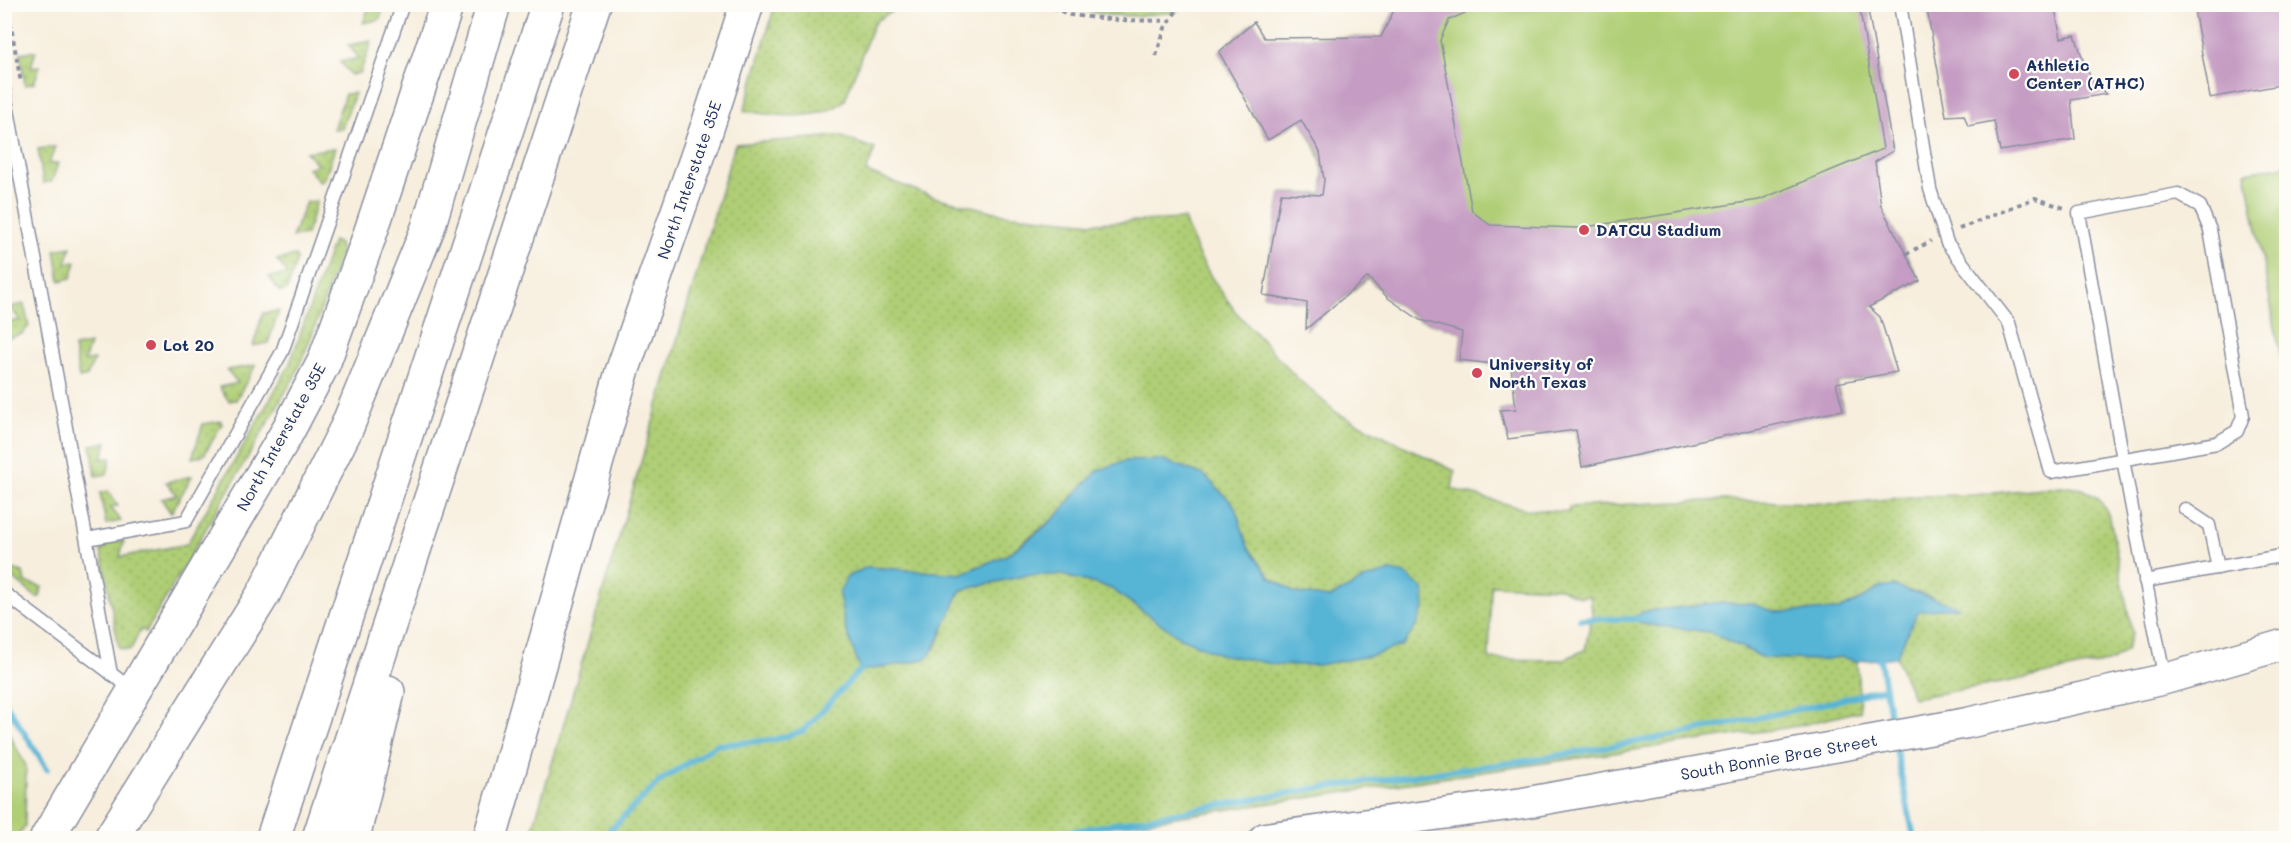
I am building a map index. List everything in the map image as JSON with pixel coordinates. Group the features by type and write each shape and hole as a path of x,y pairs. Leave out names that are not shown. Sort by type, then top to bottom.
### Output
{"main road":[{"name":"North Interstate 35E","path":"47,838 122,682 285,436 324,362 368,240 447,4"},
{"path":"111,838 264,592 347,427 428,228 494,4"},
{"path":"273,838 548,4"},
{"path":"319,838 594,4"},
{"name":"North Interstate 35E","path":"489,838 622,372 707,128 747,4"},
{"path":"390,454 423,381"},
{"path":"353,838 465,398"}],"street":[{"name":"South Bonnie Brae Street","path":"1265,838 1523,803 1967,723 2164,679 2286,644"}],"lane":[{"path":"87,539 186,521 282,352 403,4"},
{"path":"1900,4 1930,189 1947,243 2009,323 2051,472 2123,460 2217,443 2237,431 2243,416 2210,230 2200,206 2178,194 2079,213 2123,460 2145,581 2164,679"},
{"path":"4,88 87,539 122,682"},
{"path":"2185,509 2209,525 2218,568"},
{"path":"2145,581 2286,555"},
{"path":"4,593 122,682"}],"path":[{"path":"1044,4 1070,15 1119,20 1170,21"},
{"path":"1156,56 1165,28 1181,4"},
{"path":"1906,254 1945,235 2035,198 2079,213"}],"green space":[{"path":"775,4 903,5 877,20 872,27 845,100 824,112 783,116 744,111"},
{"path":"370,5 385,5 379,20 363,23"},
{"path":"1049,5 1181,5 1176,12 1135,16 1108,15"},
{"name":"DATCU Stadium","path":"1397,5 1867,5 1893,151 1875,162 1881,206 1920,281 1869,307 1880,317 1897,372 1837,383 1843,410 1582,467 1576,430 1508,439 1500,410 1516,409 1511,366 1459,360 1462,332 1420,320 1388,298 1368,278 1306,329 1307,303 1263,295 1281,193 1322,194 1322,164 1301,120 1268,140 1219,52 1254,22 1264,38 1381,37"},
{"path":"372,41 360,73 351,75 340,62 359,58 348,45"},
{"path":"36,51 31,67 40,66 34,83 25,85 20,53"},
{"path":"355,93 342,128 333,129 345,94"},
{"path":"839,136 875,149 866,172 934,197 1004,214 1093,223 1184,219 1197,252 1235,311 1298,379 1337,413 1455,471 1452,489 1525,509 1569,512 1569,507 1724,500 1840,504 1918,496 1974,495 2062,486 2083,489 2100,500 2110,518 2132,633 2126,650 2112,661 1913,698 1896,657 1918,610 1958,607 1917,592 1879,588 1839,610 1775,612 1752,604 1716,603 1642,612 1635,619 1643,624 1710,632 1764,658 1819,660 1840,657 1857,661 1860,711 1798,726 1033,838 530,838 735,144","holes":["1079,490 1234,505 1248,547 1270,577 1295,593 1329,598 1365,579 1278,665 1181,638 1110,588 1062,575 1027,575 961,590 951,608 936,648 845,627 839,593 847,577 867,567 960,574 1005,556 1057,516","1491,585 1560,588 1579,597 1590,596 1592,613 1585,650 1562,660 1489,659"]},
{"path":"55,147 49,164 58,163 52,181 43,183 38,149"},
{"path":"335,148 324,180 320,182 308,168 318,165 306,152"},
{"path":"2286,165 2286,386 2246,172"},
{"path":"317,201 306,235 292,237 306,202"},
{"path":"333,241 339,244 341,253 295,376 146,632 141,629 131,649 119,648 101,551 108,544 124,541 120,557 187,544 289,366"},
{"path":"71,247 66,263 76,262 71,278 60,281 55,250"},
{"path":"295,256 297,259 287,290 280,292 269,277 288,274 277,260"},
{"path":"24,304 29,326 22,334 5,339 5,323 20,320 10,307"},
{"path":"279,311 268,343 253,346 263,313"},
{"path":"90,344 84,361 94,360 87,376 79,378 74,347"},
{"path":"256,365 236,400 229,401 219,387 238,383 227,370"},
{"path":"221,421 222,424 204,455 192,458 203,424"},
{"path":"107,442 102,459 111,458 107,474 96,476 91,445"},
{"path":"192,476 171,513 161,499 177,495 166,482"},
{"path":"108,491 118,506 110,507 121,521 106,524 100,493"},
{"path":"6,567 23,572 25,582 42,587 40,597 36,597 9,575"},
{"path":"5,726 26,766 25,826 17,838 5,838"}],"water":[{"path":"1163,460 1204,475 1234,505 1248,547 1270,577 1295,593 1329,598 1365,579 1391,571 1405,574 1423,589 1425,604 1417,625 1403,645 1370,656 1318,665 1278,665 1219,654 1181,638 1110,588 1062,575 1027,575 961,590 935,647 927,658 861,671 845,627 839,593 847,577 867,567 960,574 1005,556 1036,534 1057,516 1099,470 1125,461"},
{"path":"1894,586 1960,607 1918,611 1896,657 1857,661 1840,657 1819,660 1764,658 1710,632 1643,624 1634,619 1642,612 1716,603 1752,604 1775,612 1839,610 1879,588"}],"building":[{"name":"DATCU Stadium","path":"1397,4 1485,4 1449,20 1440,40 1472,211 1490,225 1579,228 1759,200 1883,149 1859,4 1867,4 1893,151 1875,162 1881,206 1920,281 1869,307 1880,317 1897,372 1836,383 1843,410 1582,467 1576,430 1508,439 1500,410 1516,409 1511,366 1459,360 1462,332 1420,320 1388,298 1368,277 1306,329 1307,303 1263,295 1281,193 1322,195 1324,180 1320,152 1301,120 1268,140 1219,52 1254,22 1264,38 1381,37"},
{"name":"Athletic Center (ATHC)","path":"1926,4 2054,4 2061,38 2075,35 2085,66 2094,83 2106,94 2071,100 2075,139 2000,151 1994,121 1968,126 1964,115 1946,116"},
{"path":"2193,4 2286,4 2286,84 2210,98"}],"waterway":[{"path":"1580,619 1641,619"},
{"path":"1876,656 1880,659 1892,729"},
{"path":"602,838 660,781 716,745 773,740 803,731 864,666"},
{"path":"1034,838 1312,789 1533,760 1681,734 1832,702 1885,688"},
{"path":"4,701 47,769"},
{"path":"1895,745 1914,838"}],"place":[{"name":"Athletic Center (ATHC)","path":"2014,74"},
{"name":"DATCU Stadium","path":"1584,230"},
{"name":"Lot 20","path":"151,345"},
{"name":"University of North Texas","path":"1477,373"}]}
